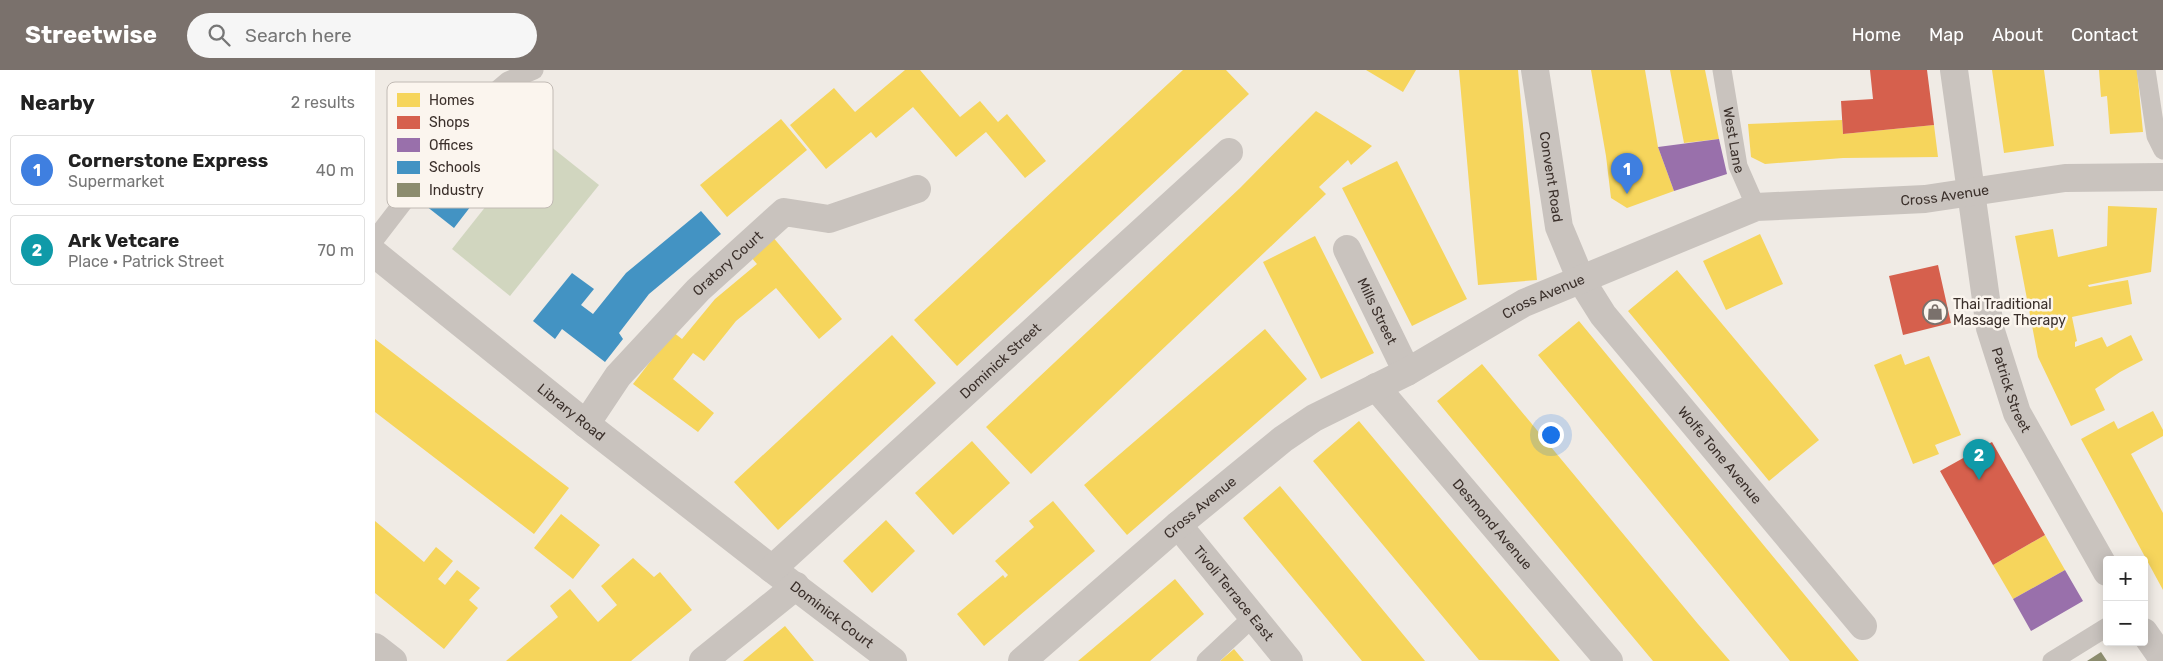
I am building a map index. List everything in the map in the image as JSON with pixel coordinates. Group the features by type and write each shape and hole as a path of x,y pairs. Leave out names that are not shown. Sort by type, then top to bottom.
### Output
{"street":[{"name":"Convent Road","path":"1535,70 1559,228 1581,280"},
{"name":"Patrick Street","path":"1954,70 1991,328 2017,413 2103,565"},
{"name":"Dominick Street","path":"772,569 1229,152"},
{"name":"Cross Avenue","path":"1022,661 1178,525 1299,428 1314,418 1407,372 1524,303 1756,207 1925,199 2065,178 2163,177"},
{"name":"Oratory Court","path":"586,424 618,376 698,290 784,212 829,219 917,189"},
{"name":"Mills Street","path":"1347,249 1407,372"},
{"name":"Library Road","path":"375,254 586,424 772,569"},
{"name":"Wolfe Tone Avenue","path":"1581,280 1603,316 1863,626"},
{"name":"Desmond Avenue","path":"1376,387 1609,661"},
{"name":"Tivoli Terrace East","path":"1178,525 1289,661"},
{"name":"Dominick Court","path":"772,569 797,586 893,661"},
{"path":"703,661 797,586"},
{"path":"2148,638 2163,659"},
{"path":"375,647 393,661"}],"lane":[{"path":"507,82 534,70"},
{"name":"West Lane","path":"1722,70 1737,166 1756,207"},
{"path":"2146,70 2155,136 2163,150"},
{"path":"375,239 399,208"},
{"path":"1206,661 1253,617"},
{"path":"2052,661 2103,629"}],"green space":[{"path":"553,148 599,185 510,296 452,249 485,208 553,208"}],"building: Homes":[{"path":"905,70 920,70 960,117 980,101 998,122 1007,114 1046,161 1025,178 986,132 956,157 913,107 876,138 871,132 826,169 790,125 834,88 855,112"},
{"path":"1183,70 1226,70 1249,94 957,366 914,320"},
{"path":"1366,70 1416,70 1403,92"},
{"path":"1459,70 1518,70 1537,280 1478,285"},
{"path":"1591,70 1645,70 1658,147 1674,191 1627,208 1611,198 1606,156"},
{"path":"1670,70 1705,70 1719,139 1684,143"},
{"path":"1992,70 2044,70 2054,146 2004,153"},
{"path":"2099,70 2137,70 2143,132 2110,134 2107,96 2101,97"},
{"path":"1316,111 1372,146 1351,165 1348,160 1319,187 1326,194 1031,474 986,427 1240,188"},
{"path":"781,119 807,150 727,217 700,185"},
{"path":"1842,120 1843,134 1934,125 1938,157 1843,158 1765,164 1751,157 1748,124"},
{"path":"1397,161 1467,299 1412,326 1342,188"},
{"path":"2108,206 2157,208 2151,272 2088,285 2089,287 2128,280 2132,304 2072,317 2077,341 2075,342 2075,347 2102,337 2107,347 2131,335 2143,360 2120,372 2095,389 2105,410 2071,426 2038,357 2015,236 2053,229 2058,257 2107,246"},
{"path":"1760,234 1783,284 1726,310 1703,261"},
{"path":"772,236 842,319 819,339 776,288 736,321 704,361 693,353 673,379 714,413 698,432 633,384 673,332 682,339 715,299 757,264 749,255"},
{"path":"1315,236 1374,353 1321,379 1263,262"},
{"path":"1677,270 1819,440 1769,481 1628,311"},
{"path":"1579,321 1859,661 1790,661 1538,355"},
{"path":"1265,329 1307,379 1127,535 1084,485"},
{"path":"892,335 936,383 778,530 734,482"},
{"path":"375,339 569,488 534,534 375,412"},
{"path":"1901,354 1905,365 1929,356 1961,435 1935,445 1939,454 1913,464 1874,365"},
{"path":"1482,364 1730,661 1653,661 1622,624 1437,401"},
{"path":"2153,411 2163,430 2163,436 2131,454 2163,513 2163,590 2148,562 2148,556 2145,556 2081,439 2114,421 2118,429"},
{"path":"1359,421 1560,661 1479,660 1313,461"},
{"path":"972,441 1010,483 953,535 915,493"},
{"path":"1280,486 1425,661 1362,661 1262,541 1243,518"},
{"path":"1053,501 1095,551 984,646 957,614 1003,575 1005,578 1008,575 995,561 1034,527 1029,521"},
{"path":"561,514 600,545 573,579 534,548"},
{"path":"886,520 915,551 872,593 843,561"},
{"path":"375,521 424,562 436,547 453,561 438,579 445,585 457,570 480,588 469,600 478,608 444,649 375,593"},
{"path":"2045,535 2065,570 2013,599 1993,565"},
{"path":"633,558 654,577 660,572 692,610 631,661 506,661 558,617 550,606 570,589 598,622 617,605 601,586"},
{"path":"1175,579 1204,614 1150,661 1078,661"},
{"path":"785,626 814,661 743,661 762,645"},
{"path":"1234,649 1244,661 1220,661"}],"building: Shops":[{"path":"1870,70 1927,70 1934,125 1843,134 1841,101 1873,99"},
{"path":"1938,265 1951,323 1903,335 1889,276"},
{"path":"1992,442 2045,535 1993,565 1940,471"}],"building: Offices":[{"path":"1719,139 1727,174 1674,191 1658,147"},
{"path":"2065,570 2083,601 2031,631 2013,599"}],"building: Schools":[{"path":"429,208 469,208 454,228"},
{"path":"701,211 721,234 649,294 619,333 623,339 605,362 562,329 555,339 533,321 572,273 594,289 581,305 593,314 626,273"}],"building: Industry":[{"path":"2101,652 2107,661 2087,661"}],"place":[{"name":"Cornerstone Express","path":"1627,194"},
{"name":"Thai Traditional Massage Therapy","path":"1935,312"},
{"name":"Ark Vetcare","path":"1979,480"}]}
